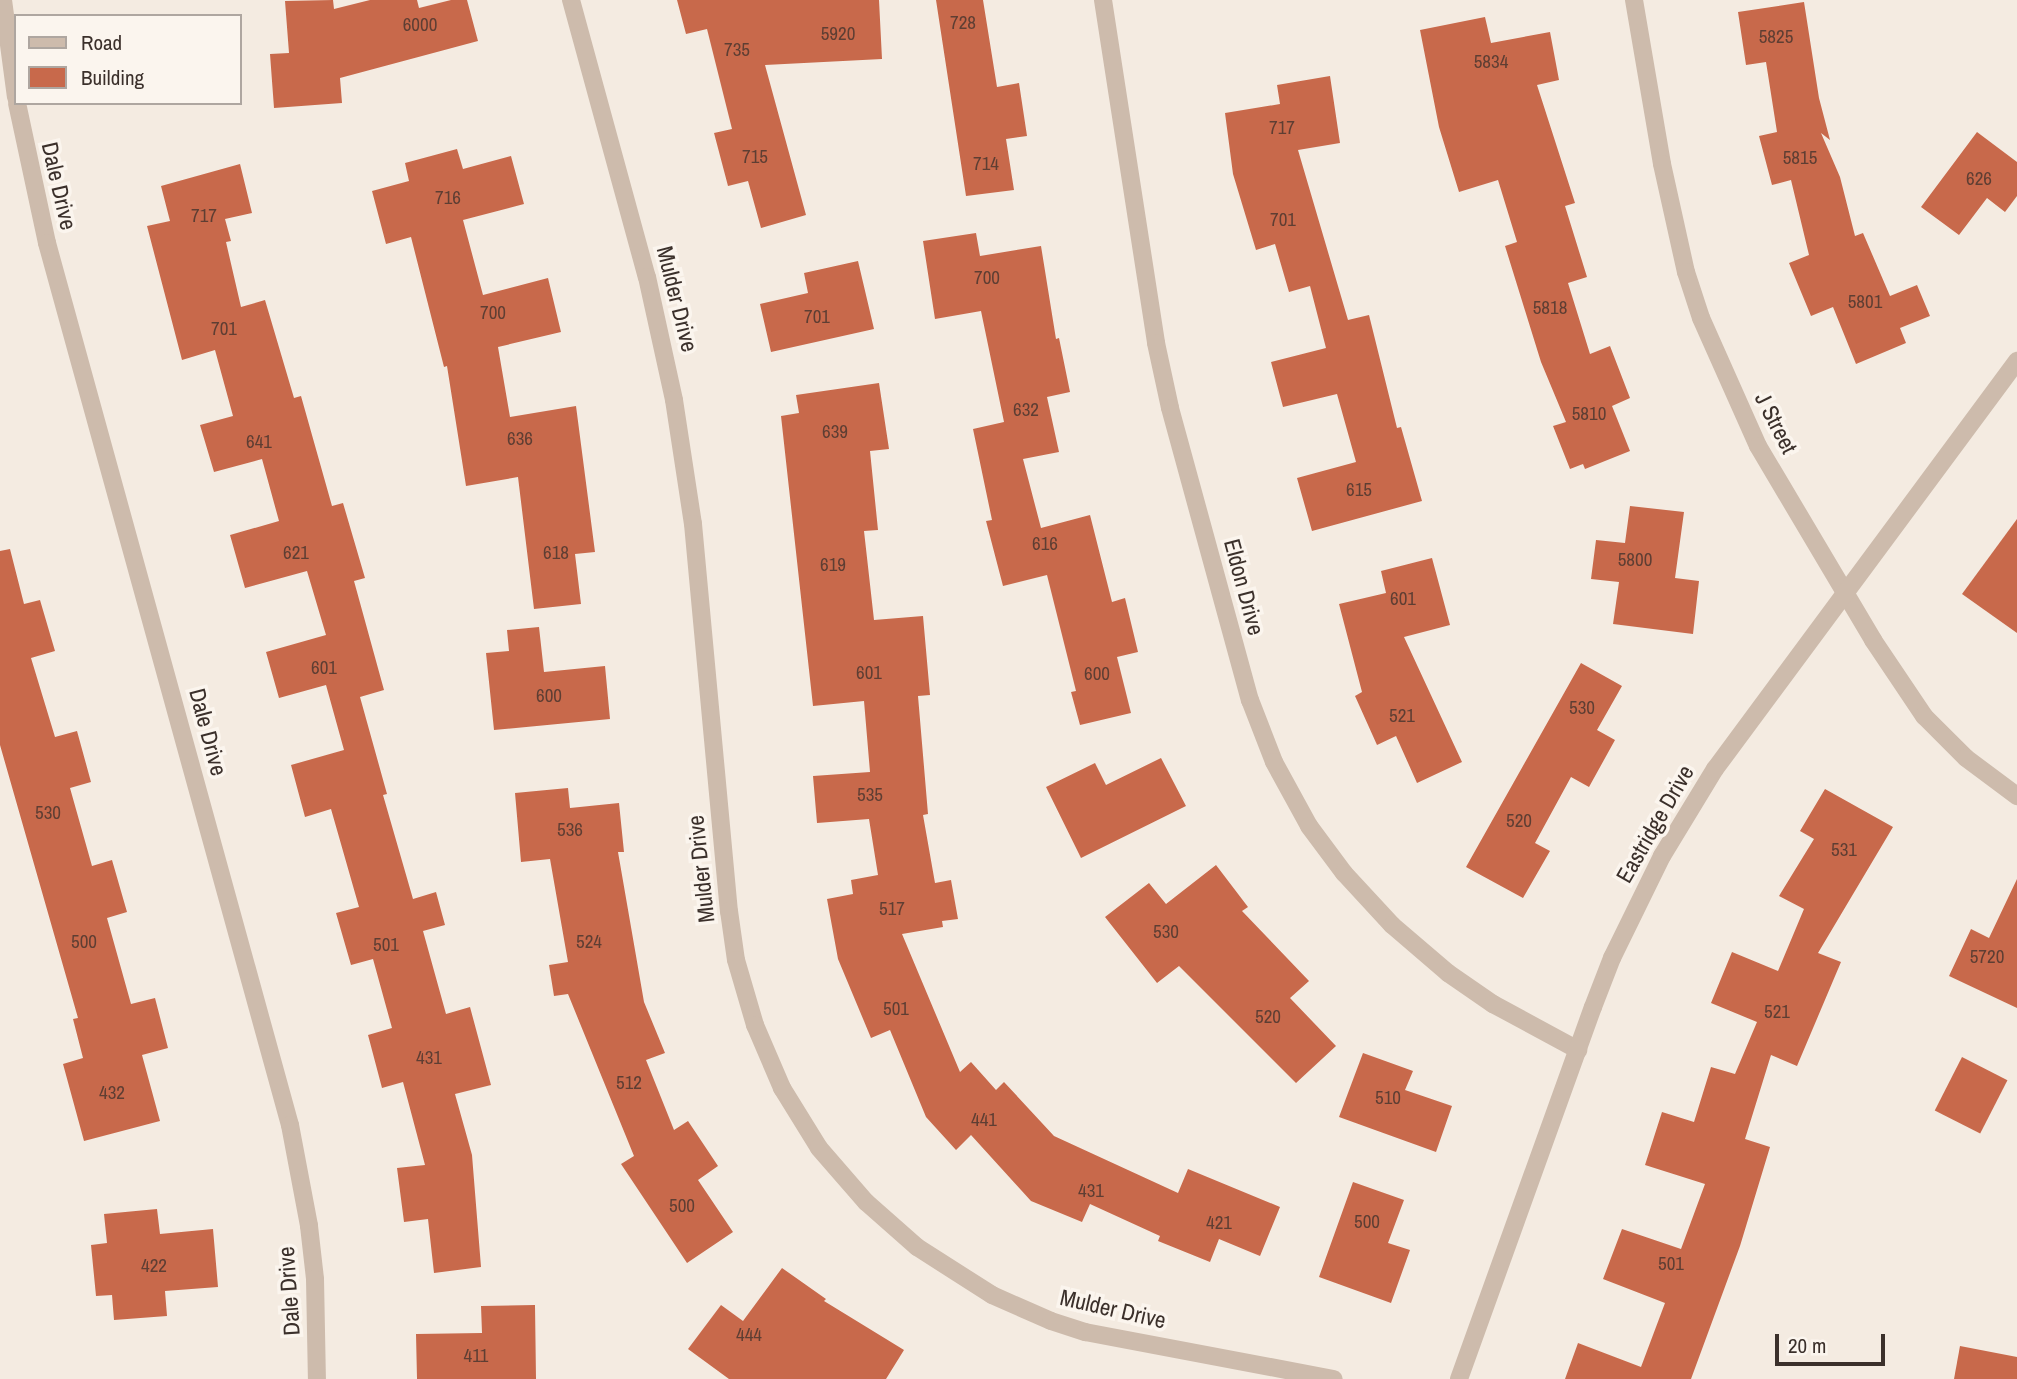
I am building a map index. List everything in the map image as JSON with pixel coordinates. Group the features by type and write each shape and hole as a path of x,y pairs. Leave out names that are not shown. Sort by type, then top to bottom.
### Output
{"street":[{"path":"4,0 14,81"},
{"name":"Mulder Drive","path":"571,0 647,277 674,400 693,524 729,911 736,960 755,1025 782,1088 819,1148 866,1202 918,1247 992,1295 1051,1321 1085,1332 1334,1379"},
{"name":"Eldon Drive","path":"1102,0 1156,343 1170,408 1250,700 1274,762 1309,826 1344,873 1392,925 1448,972 1493,1004 1578,1051"},
{"name":"J Street","path":"1634,0 1672,219 1701,318 1758,446 1873,640 1924,716 1966,758 2017,796"},
{"name":"Dale Drive","path":"17,105 47,243 290,1125 309,1226 315,1279 317,1379"},
{"name":"Eastridge Drive","path":"1459,1379 1612,958 1662,856 1715,769 2017,361"}],"building":[{"path":"333,0 334,9 370,0 417,0 419,8 451,0 467,0 478,41 340,78 342,103 274,108 270,54 289,53 285,1"},
{"path":"677,0 879,0 882,59 765,65 806,215 761,228 748,181 728,186 714,133 732,129 707,29 686,34"},
{"path":"936,0 983,0 997,87 1019,83 1027,136 1006,139 1014,190 966,196"},
{"path":"1804,2 1819,98 1830,140 1821,133 1840,177 1855,236 1863,233 1890,296 1917,285 1930,316 1900,328 1906,343 1856,364 1833,307 1811,316 1789,263 1809,255 1791,180 1772,185 1759,136 1777,132 1766,62 1746,65 1738,12"},
{"path":"1485,17 1491,43 1550,32 1559,80 1537,85 1575,203 1565,206 1587,277 1568,283 1590,354 1610,346 1630,398 1612,406 1630,451 1585,469 1583,464 1570,469 1553,426 1566,422 1541,362 1505,246 1517,242 1498,180 1459,192 1439,127 1420,30"},
{"path":"1330,76 1340,143 1298,150 1348,320 1369,315 1397,428 1401,427 1422,501 1312,531 1297,478 1356,462 1337,394 1283,407 1271,362 1326,348 1310,286 1289,292 1275,244 1256,250 1233,174 1225,113 1280,104 1277,85"},
{"path":"1977,132 2017,162 2017,196 2005,212 1987,198 1959,235 1921,207"},
{"path":"457,149 463,169 511,156 524,204 463,220 483,295 548,278 561,332 498,347 510,417 576,406 595,552 575,554 581,604 534,609 518,477 466,486 447,366 444,367 411,237 386,244 372,191 409,181 405,163"},
{"path":"240,164 252,213 225,219 231,241 226,242 241,307 265,300 294,398 301,396 332,506 343,503 365,578 354,581 384,690 360,697 387,794 383,795 413,899 436,892 445,925 423,931 446,1014 470,1007 491,1085 455,1094 472,1155 481,1267 434,1273 428,1219 404,1222 397,1168 425,1165 403,1082 382,1088 368,1035 392,1028 373,959 351,965 336,913 359,907 331,809 305,817 291,765 344,750 326,685 279,698 266,652 326,635 307,571 245,588 230,535 279,521 262,459 214,472 200,425 233,416 215,350 182,360 147,226 170,221 161,186"},
{"path":"976,233 980,256 1041,246 1056,339 1059,338 1070,392 1047,397 1059,452 1023,459 1041,528 1090,515 1112,602 1125,598 1138,652 1117,657 1131,713 1080,725 1071,692 1076,691 1047,575 1003,586 986,521 992,520 973,429 1004,422 981,311 935,319 923,241"},
{"path":"858,261 874,329 771,352 760,304 808,293 804,273"},
{"path":"879,383 889,449 870,451 878,530 864,531 874,620 923,616 930,695 918,696 928,814 923,815 935,883 951,880 958,919 942,921 943,927 902,934 960,1072 971,1062 996,1090 1004,1082 1054,1136 1178,1193 1188,1169 1280,1207 1260,1256 1219,1239 1210,1262 1158,1241 1160,1236 1090,1204 1082,1222 1031,1201 971,1135 956,1150 926,1117 890,1030 871,1038 838,959 827,899 853,894 851,880 878,875 869,819 817,823 813,776 870,772 864,701 813,706 781,416 799,413 796,395"},
{"path":"1630,506 1684,512 1675,578 1699,581 1693,634 1613,624 1619,582 1591,579 1596,540 1625,543"},
{"path":"2017,519 2017,633 1962,594"},
{"path":"10,549 24,604 40,600 55,651 31,658 55,737 77,731 91,782 70,788 92,866 112,860 127,912 107,918 131,1004 155,998 168,1048 142,1055 160,1121 84,1141 63,1064 83,1058 73,1019 78,1018 0,745 0,551"},
{"path":"1432,558 1450,625 1404,637 1462,762 1417,783 1396,736 1377,745 1355,696 1362,692 1339,604 1386,593 1381,571"},
{"path":"539,627 544,672 605,666 610,719 494,730 486,653 509,651 507,630"},
{"path":"1581,663 1622,686 1597,730 1615,740 1589,787 1571,777 1535,843 1550,851 1523,898 1466,867"},
{"path":"1161,758 1186,806 1081,858 1046,787 1095,763 1106,785"},
{"path":"568,788 570,808 619,803 624,852 618,852 644,1002 665,1053 646,1060 674,1130 688,1121 718,1166 698,1180 733,1232 687,1263 621,1164 634,1156 568,994 554,996 549,965 568,962 550,859 521,862 515,793"},
{"path":"1825,789 1893,827 1818,953 1841,962 1797,1066 1771,1055 1745,1139 1770,1147 1740,1246 1691,1379 1565,1379 1578,1343 1641,1367 1665,1303 1603,1279 1622,1229 1681,1249 1705,1184 1645,1165 1662,1112 1694,1122 1711,1067 1735,1074 1757,1022 1711,1003 1732,952 1778,971 1804,909 1779,896 1814,839 1800,831"},
{"path":"1216,865 1248,907 1242,911 1309,981 1290,998 1336,1046 1296,1083 1179,966 1157,983 1105,917 1149,883 1166,904"},
{"path":"2017,879 2017,1008 1949,976 1971,929 1989,938"},
{"path":"1363,1053 1413,1071 1405,1090 1452,1106 1436,1152 1339,1117"},
{"path":"1962,1057 2007,1080 1980,1134 1935,1110"},
{"path":"1353,1182 1404,1200 1388,1243 1410,1250 1391,1303 1319,1277"},
{"path":"157,1209 160,1234 213,1229 218,1287 165,1291 167,1316 114,1320 112,1295 96,1296 91,1245 107,1243 104,1214"},
{"path":"782,1268 826,1299 824,1301 904,1350 886,1379 729,1379 688,1349 721,1305 743,1321"},
{"path":"535,1305 536,1379 417,1379 416,1334 482,1333 481,1306"},
{"path":"1960,1346 2017,1357 2017,1379 1954,1379"}]}
